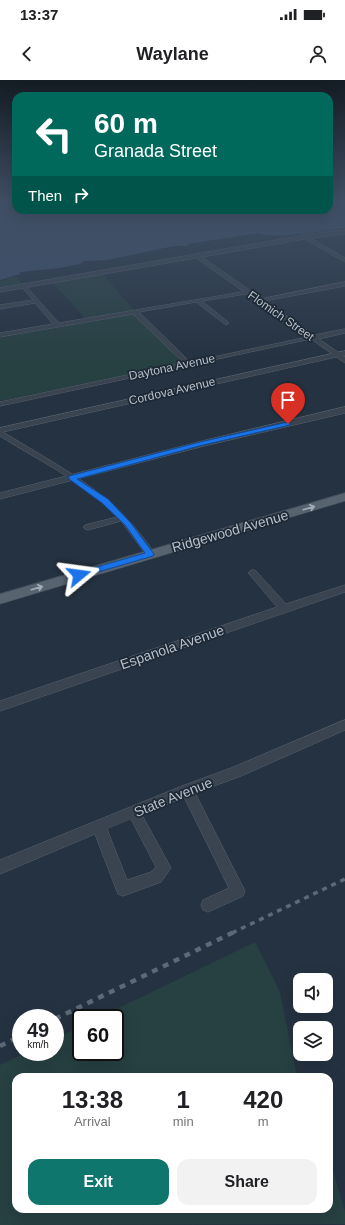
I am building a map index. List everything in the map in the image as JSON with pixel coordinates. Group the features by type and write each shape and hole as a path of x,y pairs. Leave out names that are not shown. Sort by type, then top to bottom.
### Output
{"main road":[{"name":"Ridgewood Avenue","path":"0,598 345,487"},
{"name":"Ridgewood Avenue","path":"0,586 147,550 345,497"}],"street":[{"path":"0,290 212,253"},
{"path":"334,253 345,260"},
{"name":"Flomich Street","path":"197,256 345,361"},
{"path":"259,300 345,284"},
{"path":"24,286 57,325"},
{"path":"0,335 246,292"},
{"path":"197,300 226,323"},
{"path":"0,307 37,301"},
{"path":"135,312 189,364"},
{"name":"Daytona Avenue","path":"0,404 345,331"},
{"name":"Cordova Avenue","path":"0,430 345,352"},
{"path":"0,496 202,444 345,410"},
{"path":"0,433 72,478 105,501 123,518 147,550"},
{"path":"88,527 123,518"},
{"path":"253,573 285,609"},
{"name":"Espanola Avenue","path":"0,706 345,588"},
{"name":"State Avenue","path":"0,867 187,790 236,772 345,725"},
{"path":"187,790 238,891 208,904"},
{"path":"99,826 124,889 156,877 164,868 141,830 134,812"}],"green space":[{"path":"102,273 135,311 85,319 51,282"},
{"path":"16,276 23,285 0,289 0,281"},
{"path":"134,314 184,363 0,401 0,338"},
{"path":"255,942 280,992 296,1073 12,1073 12,1213 333,1213 333,1170 345,1211 345,1224 0,1225 0,1065 12,1059 12,1061 64,1061 64,1034 72,1030 72,1061 124,1061 124,1009 117,1009"}],"water":[{"path":"0,253 138,253 107,260 84,261 80,264 59,268 20,272 20,274 0,280"}],"railway":[{"path":"232,933 345,879"},
{"path":"64,1015 234,932"},
{"path":"0,1046 12,1040"}],"route":[{"path":"79,575 150,554 128,523 105,501 72,478 202,444 288,424"}]}
